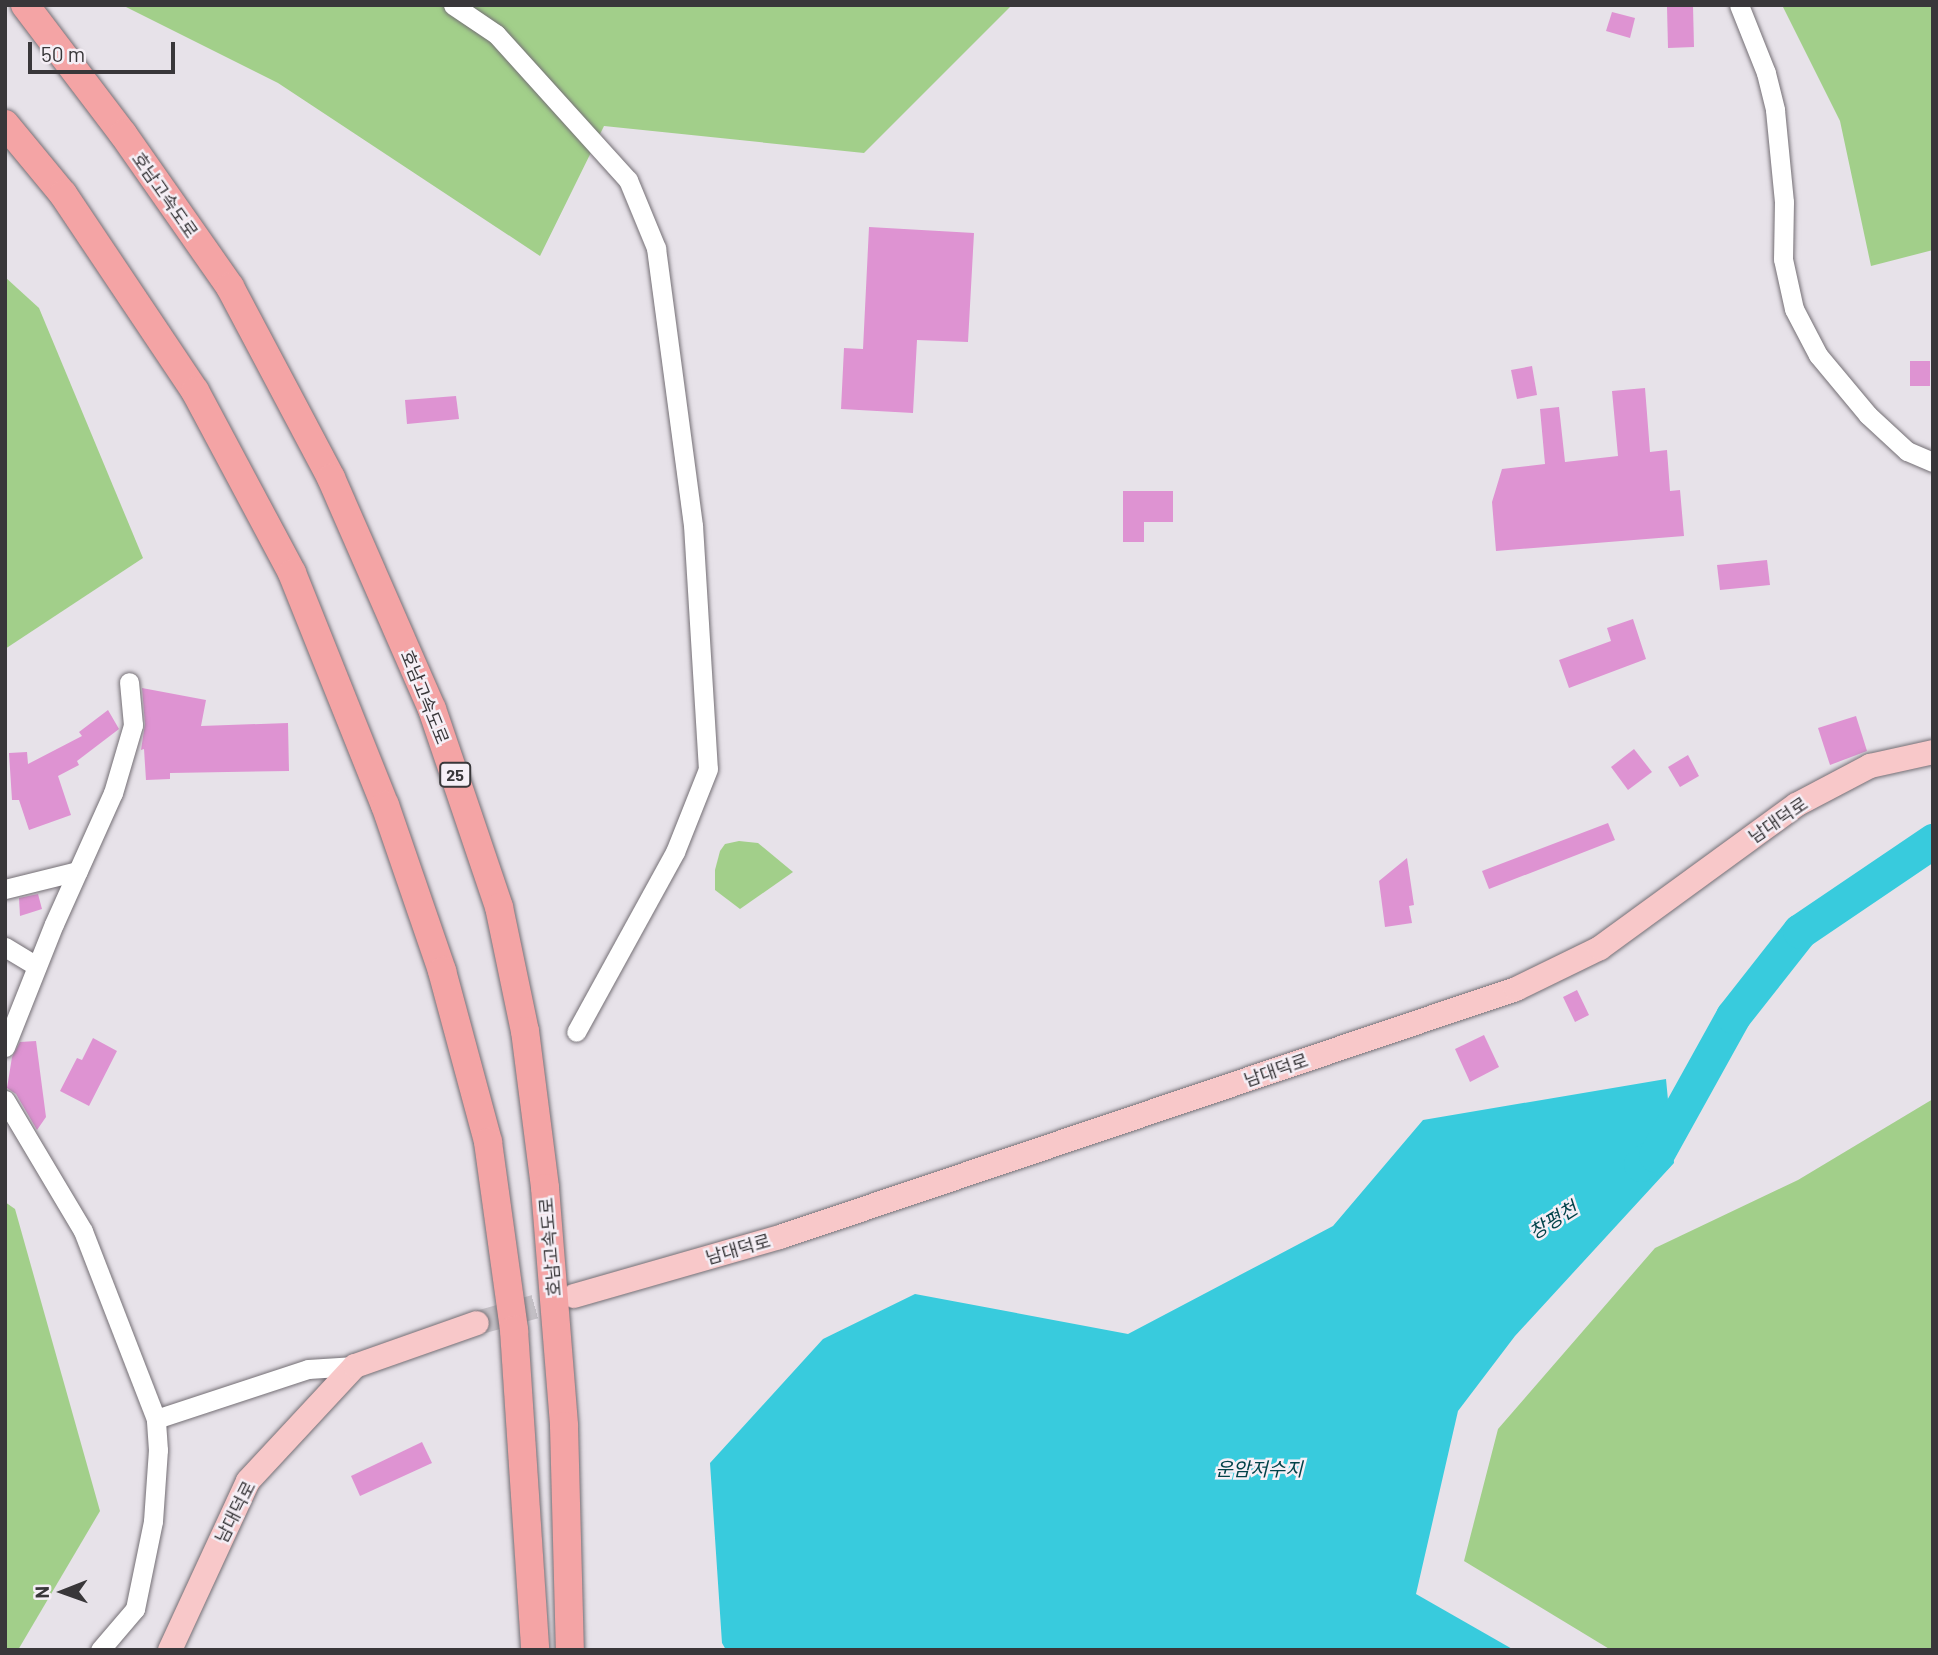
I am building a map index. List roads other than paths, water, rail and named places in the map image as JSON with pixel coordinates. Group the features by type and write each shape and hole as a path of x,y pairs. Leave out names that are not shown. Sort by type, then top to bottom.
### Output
{"highway":[{"name":"호남고속도로","path":"25,5 123,134 230,287 331,478 432,709 499,907 525,1031 545,1188 564,1426 570,1650"},
{"path":"5,124 63,194 195,391 292,573 385,805 442,971 488,1142 514,1330 536,1650"}],"main road":[{"name":"남대덕로","path":"574,1296 780,1237 1516,989 1600,947 1796,805 1870,766 1933,752"},
{"name":"남대덕로","path":"170,1650 248,1481 355,1366 477,1323"}],"street":[{"path":"453,5 496,34 628,180 656,248 693,525 708,769 675,852 576,1032"},
{"path":"1739,5 1766,72 1775,110 1784,202 1783,259 1794,309 1818,355 1868,415 1907,451 1933,462"},
{"path":"5,1047 113,793 133,725 129,682"},
{"path":"5,888 78,871"},
{"path":"5,947 37,967"},
{"path":"5,1100 82,1231 156,1419 158,1450 153,1521 135,1609 100,1650"},
{"path":"156,1419 308,1369 355,1366"}],"water":[{"name":"운암저수지","path":"1666,1079 1674,1163 1515,1336 1458,1411 1416,1594 1514,1650 726,1650 722,1643 710,1463 823,1339 915,1294 1128,1334 1333,1226 1423,1120"}],"waterway":[{"name":"창평천","path":"1641,1164 1656,1155 1733,1016 1800,931 1933,841"}],"tunnel":[{"path":"477,1323 573,1296"}]}
